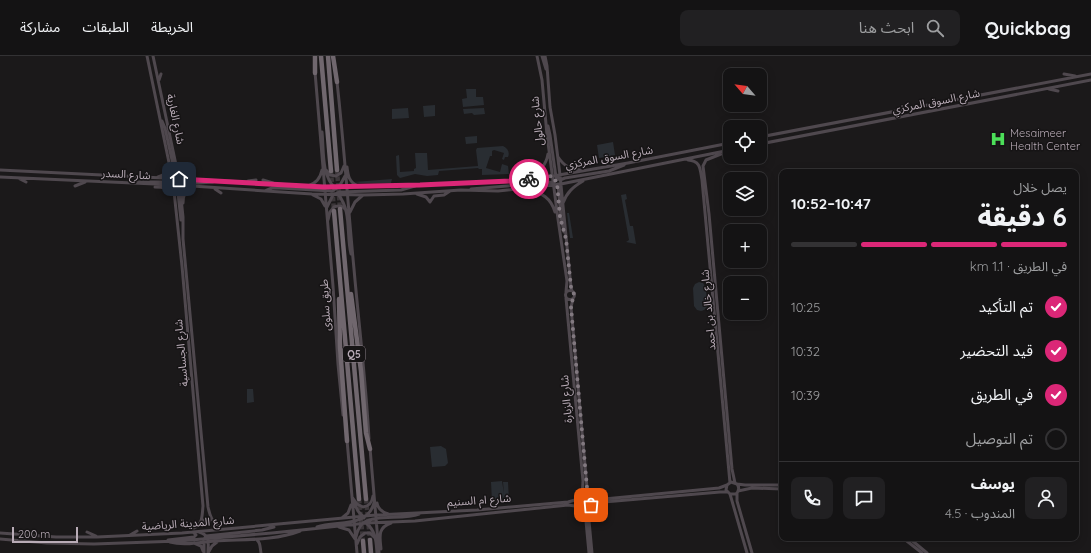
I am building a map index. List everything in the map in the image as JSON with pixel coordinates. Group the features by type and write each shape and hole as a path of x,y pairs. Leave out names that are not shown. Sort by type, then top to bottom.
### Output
{"highway":[{"path":"314,56 315,73"},
{"path":"321,56 331,171"},
{"path":"328,56 337,170"},
{"path":"334,56 337,82"},
{"name":"Q5","path":"340,209 366,499"},
{"name":"طريق سلوى","path":"334,211 359,499"},
{"path":"340,279 340,347 348,442"},
{"path":"347,280 352,300 361,371 366,433 370,449"},
{"path":"370,540 371,553"},
{"path":"363,541 364,553"}],"main road":[{"name":"شارع الغارية","path":"146,56 160,115 169,163 176,182"},
{"path":"154,56 158,61"},
{"name":"شارع الغارية","path":"154,56 177,168 176,182"},
{"name":"شارع حالول","path":"537,56 542,75 549,150 557,182"},
{"path":"542,56 548,75"},
{"name":"شارع حالول","path":"545,56 550,107 558,156 556,176"},
{"name":"طريق سلوى","path":"315,73 322,136 326,209 341,397 348,442 357,553"},
{"path":"159,84 161,74"},
{"path":"1064,74 1077,76"},
{"name":"شارع السوق المركزي","path":"767,136 1091,74"},
{"name":"شارع السوق المركزي","path":"767,143 1091,80"},
{"path":"337,82 348,193 350,246 353,258 367,400 379,553"},
{"path":"1048,89 1058,91"},
{"path":"160,115 165,128 184,232"},
{"path":"546,118 562,205 570,283 574,294 573,298 569,300 565,296 567,281 558,219 557,182"},
{"name":"شارع السوق المركزي","path":"347,187 420,185 556,176 723,144"},
{"path":"174,153 176,149"},
{"path":"527,179 542,168 547,161 549,150"},
{"name":"شارع السوق المركزي","path":"348,193 403,194 461,190 482,191 524,189 557,182 584,180 723,152"},
{"name":"شارع خالد بن احمد","path":"723,153 708,158 705,161 704,166 732,469 736,484"},
{"path":"344,155 346,158 349,179 353,183 360,186"},
{"path":"558,156 566,167 585,171"},
{"name":"شارع خالد بن احمد","path":"682,160 692,160 700,167 715,314 728,484"},
{"path":"324,167 330,175 337,176 342,171 345,161"},
{"path":"156,178 166,173 169,163"},
{"path":"461,190 557,182 609,171 628,163"},
{"path":"306,186 319,179 324,167"},
{"path":"324,167 328,178 345,204 348,213"},
{"path":"177,168 184,176 197,180"},
{"name":"شارع السدر","path":"0,170 156,178 192,187 312,194 325,191 348,193"},
{"path":"326,209 344,180 346,172"},
{"name":"شارع السدر","path":"0,177 133,184"},
{"path":"19,178 26,182"},
{"name":"شارع السدر","path":"176,182 197,180 245,182 306,186 325,191 337,191 347,187"},
{"path":"245,182 256,180"},
{"path":"263,180 277,185"},
{"path":"562,205 569,192 584,180"},
{"path":"75,186 86,181"},
{"path":"133,184 139,182 208,183 221,181"},
{"name":"شارع الجساسية","path":"176,182 174,196 189,343 200,409 203,506 202,519"},
{"name":"شارع الجساسية","path":"176,182 183,217 189,288 192,363 208,507 211,518"},
{"path":"557,182 561,223 566,239"},
{"path":"133,184 138,186 166,188 174,196"},
{"path":"348,193 401,190 420,185"},
{"path":"183,217 184,194 192,187"},
{"path":"214,188 221,193"},
{"path":"264,191 272,188 325,191"},
{"path":"524,189 541,193 548,198 558,219"},
{"path":"403,194 424,196 430,202 434,196 444,195 451,191"},
{"path":"312,194 321,200 326,209"},
{"path":"348,213 355,201 364,194"},
{"path":"328,223 330,212 334,207 342,206 348,213"},
{"path":"175,232 178,228"},
{"path":"566,292 572,292"},
{"name":"شارع الزبارة","path":"566,298 583,481 582,498"},
{"name":"شارع الزبارة","path":"573,298 571,307 587,488 590,497"},
{"path":"183,303 186,307"},
{"path":"187,347 189,343"},
{"path":"195,437 200,431"},
{"path":"373,480 378,508 389,515"},
{"path":"728,484 726,488 729,493 747,553"},
{"path":"591,553 583,507 580,504 582,498 586,496 604,499 719,488 728,484 779,485"},
{"path":"736,484 739,487 737,501 752,553"},
{"path":"352,497 360,507 369,505 372,501 374,488"},
{"path":"583,507 587,508 598,503 720,492 734,495 738,492 752,488 779,489"},
{"path":"352,497 358,511 373,531 379,553"},
{"path":"341,518 349,512 352,497"},
{"path":"590,497 592,501 589,521 591,553"},
{"name":"شارع ام السنيم","path":"377,519 389,515 477,510 568,502 582,498"},
{"path":"364,518 372,510 374,500"},
{"name":"شارع ام السنيم","path":"377,519 394,521 573,505 583,507"},
{"path":"377,519 409,517 420,513"},
{"path":"194,528 202,519 206,523 209,522 211,518 220,526"},
{"name":"شارع المدينة الرياضية","path":"0,533 56,537 128,536 197,532 341,518 366,523 377,519"},
{"name":"شارع المدينة الرياضية","path":"0,539 47,543 94,544 161,542 338,526 364,518 377,519"},
{"path":"311,528 327,524 354,521"},
{"path":"379,553 381,551 381,531 385,525 394,521"},
{"path":"356,541 359,529 366,523"},
{"path":"241,528 254,524"},
{"path":"166,541 178,544 192,543 206,539 262,530 281,524"},
{"path":"338,526 350,531 356,541"},
{"name":"شارع المدينة الرياضية","path":"206,539 219,541 256,540 292,534 305,529"},
{"path":"128,536 137,531"},
{"path":"87,532 97,537"},
{"path":"161,542 195,537 196,534 192,532"},
{"path":"197,532 202,533 206,539 208,553"},
{"path":"356,548 359,538 363,533 370,533 376,539"},
{"path":"228,537 250,540"},
{"path":"204,553 206,539"},
{"path":"260,544 264,539"},
{"path":"256,540 259,541 261,553"},
{"path":"208,553 213,545 219,541"},
{"path":"907,541 922,553"},
{"path":"913,541 927,553"},
{"path":"192,543 200,546 204,553"}],"shaded area":[{"path":"466,89 476,89 476,97 483,97 484,105 463,107 462,99 467,98"},
{"path":"435,105 435,116 424,117 423,106"},
{"path":"408,108 409,118 392,119 392,109"},
{"path":"484,108 485,114 474,115 472,113 464,114 463,109"},
{"path":"477,136 477,143 466,144 465,137"},
{"path":"613,142 615,155 599,158 597,145"},
{"path":"503,146 508,151 508,157 505,157 504,160 502,159 504,153 494,150 492,151 492,156 490,156 486,168 500,172 502,164 508,166 509,174 482,175 482,169 478,168 439,171 438,175 427,176 415,174 400,178 397,175 396,156 399,155 400,172 414,171 416,168 415,153 427,153 428,170 478,166 477,148"},
{"path":"392,179 391,183 354,182"},
{"path":"626,194 627,199 625,200 630,226 633,226 636,244 626,242 629,240 621,195"},
{"path":"567,213 569,213 573,238 570,238"},
{"path":"699,282 703,283 704,285 707,302 707,307 701,311 697,310 694,306 693,288 695,284"},
{"path":"247,389 253,389 254,402 247,403"},
{"path":"441,446 446,449 448,463 445,466 432,467 430,447"},
{"path":"502,481 504,494 503,482 508,482 509,501 492,502 491,482"}],"tunnel":[{"path":"337,170 340,209"},
{"path":"331,171 334,211"},
{"path":"359,499 363,541"},
{"path":"366,499 370,540"}],"way so far":[{"path":"529,179 552,176 557,183 560,217 566,239 571,287 572,292 574,293 571,307 587,488 589,497 592,501 591,505"}],"place":[{"name":"Mesaimeer Health Center","path":"998,139"}],"route":[{"path":"179,179 324,187 420,185 529,179"}]}
